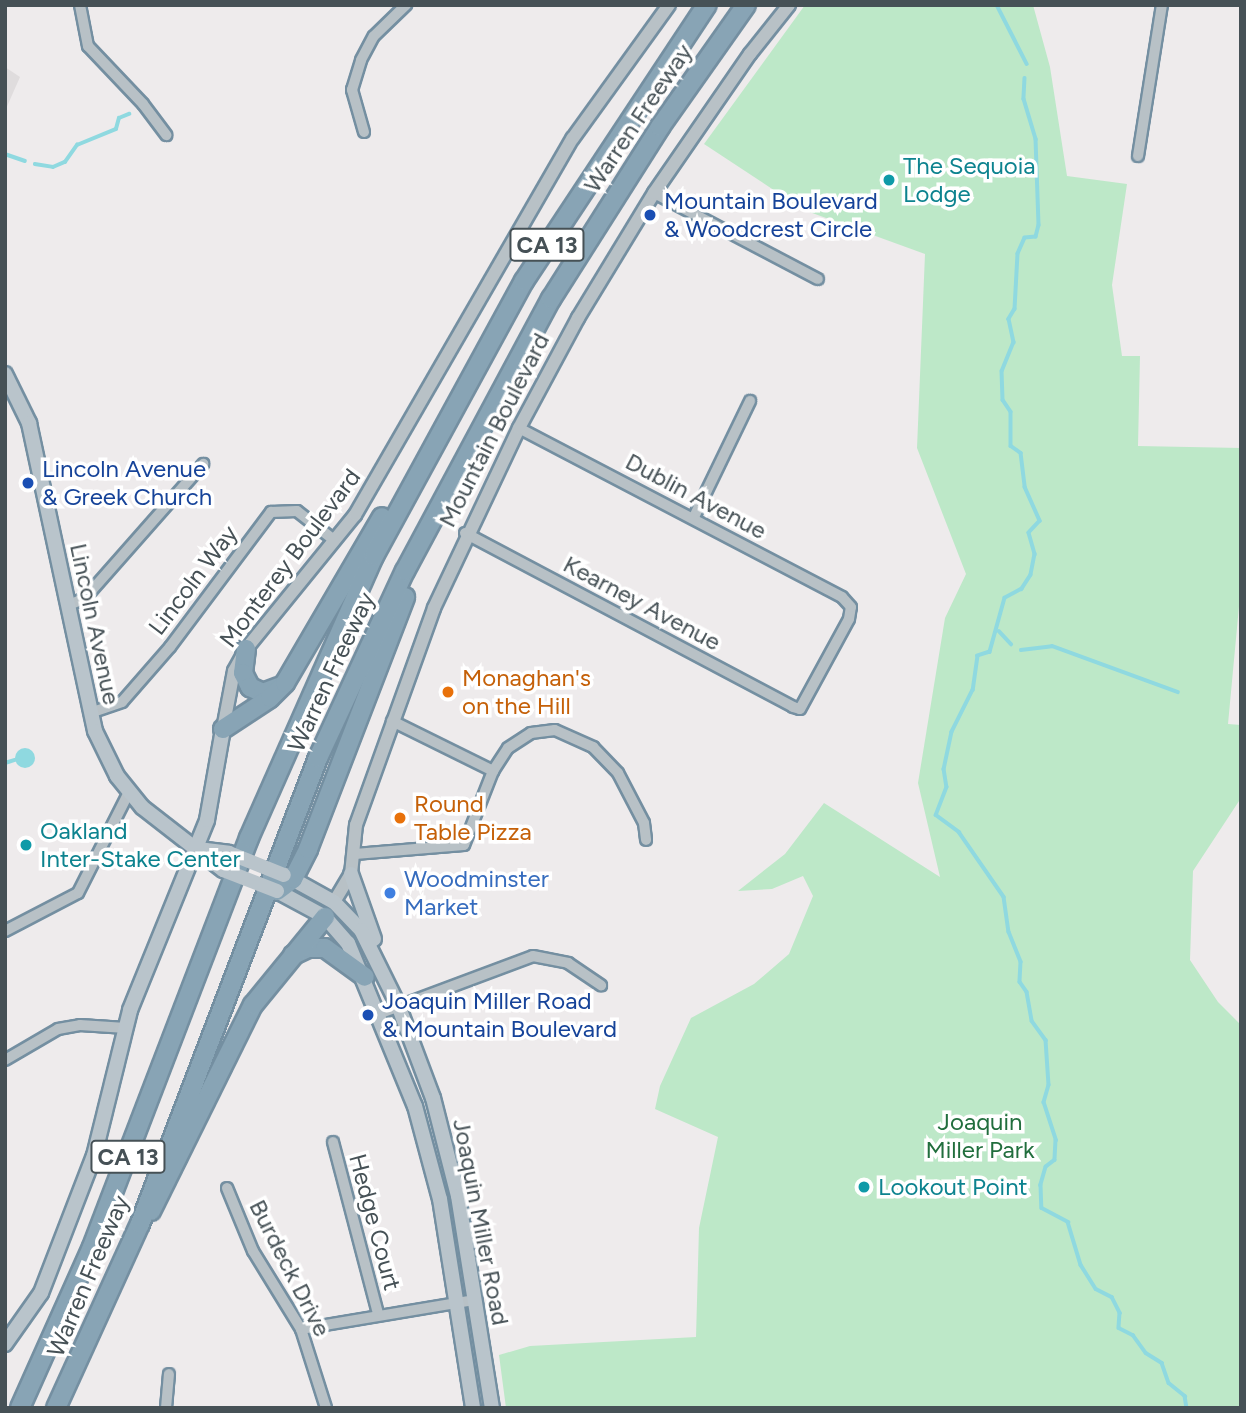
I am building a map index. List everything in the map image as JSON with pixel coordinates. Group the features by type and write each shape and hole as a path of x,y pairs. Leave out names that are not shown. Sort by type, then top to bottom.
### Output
{"highway":[{"name":"Warren Freeway","path":"20,1408 93,1247 288,745 404,495 537,260 707,5"},
{"name":"Warren Freeway","path":"56,1408 140,1224 318,758 453,477 604,213 746,5"},
{"path":"285,882 453,477"},
{"path":"223,729 270,698 285,683 381,519 404,495"},
{"path":"246,649 243,673 250,687 270,693 285,683"},
{"path":"140,1224 160,1202 244,1021 280,966 329,910"},
{"path":"280,966 299,951 317,946 333,951 365,977"}],"main road":[{"name":"Lincoln Avenue","path":"5,374 29,423 90,713 107,757 129,792 170,832 198,849 223,870 285,882 329,910"},
{"name":"Monterey Boulevard","path":"5,1344 34,1308 100,1137 126,1028 198,849 223,729"},
{"name":"Lincoln Avenue","path":"198,849 229,853 285,882 329,910"},
{"path":"351,874 384,971"},
{"name":"Joaquin Miller Road","path":"329,910 361,930 384,971 437,1114 458,1196 492,1408"},
{"name":"Joaquin Miller Road","path":"329,910 365,977 418,1119 440,1199 473,1408"}],"street":[{"path":"80,5 88,46 143,104 166,135"},
{"path":"364,132 352,90 361,60 374,36 406,5"},
{"name":"Monterey Boulevard","path":"223,729 234,671 246,649 334,540 379,478 573,138 669,5"},
{"name":"Mountain Boulevard","path":"329,910 351,874 356,825 392,721 466,533 519,428 578,318 654,194 750,54 789,5"},
{"path":"1138,156 1162,5"},
{"path":"654,194 818,279"},
{"path":"694,517 750,401"},
{"name":"Dublin Avenue","path":"519,428 694,517 842,597 851,607 849,619 800,709"},
{"path":"67,606 85,598 203,464"},
{"name":"Lincoln Way","path":"90,713 122,702 170,647 271,512 297,511 334,540"},
{"name":"Kearney Avenue","path":"466,533 800,709"},
{"path":"392,721 494,771"},
{"path":"355,854 464,845 494,771 508,748 531,733 555,730 575,735 618,773 644,823 646,840"},
{"path":"5,931 78,893 129,792"},
{"path":"378,1014 533,956 568,963 601,985"},
{"path":"5,1060 58,1029 80,1025 126,1028"},
{"name":"Hedge Court","path":"333,1142 378,1313"},
{"name":"Burdeck Drive","path":"228,1188 253,1251 301,1329 326,1408"},
{"path":"301,1329 378,1313 475,1300"},
{"path":"166,1408 169,1374"}],"shaded area":[{"path":"5,67 20,77 5,111"}],"green space":[{"name":"Joaquin Miller Park","path":"805,5 1033,5 1050,67 1067,176 1127,184 1112,285 1122,356 1140,356 1138,446 1241,448 1241,585 1228,724 1241,725 1241,798 1193,871 1190,960 1218,1002 1241,1025 1241,1408 506,1408 499,1355 530,1346 696,1337 699,1228 718,1137 655,1109 660,1086 691,1018 754,984 789,954 813,896 803,876 772,889 738,891 785,854 824,803 940,877 918,783 945,618 966,574 917,448 925,254 804,210 704,144"}],"water":[{"path":"25,748 32,751 35,758 32,765 25,768 18,765 15,758 18,751"}],"waterway":[{"path":"997,5 1027,64"},
{"path":"1025,78 1024,99 1036,139 1039,225 1036,237 1025,238 1018,254 1015,309 1009,319 1014,342 1002,371 1003,400 1011,412 1011,446 1021,453 1025,487 1040,521 1029,533 1035,554 1031,575 1022,589 1005,598 990,652 978,656 973,690 952,732 944,769 947,787 936,815 959,832 1004,897 1009,932 1021,962 1020,982 1027,992 1032,1021 1046,1040 1049,1085 1044,1102 1056,1140 1055,1160 1046,1167 1041,1185 1042,1208 1068,1222 1081,1265 1096,1289 1112,1297 1120,1313 1119,1328 1133,1335 1146,1353 1162,1363 1169,1383 1185,1396 1187,1408"},
{"path":"35,164 53,167 65,162 77,145 116,129 119,118 129,114"},
{"path":"5,154 25,161"},
{"path":"999,631 1011,644"},
{"path":"1021,650 1052,646 1178,692"},
{"path":"5,763 15,760"}],"place":[{"name":"The Sequoia Lodge","path":"889,180"},
{"name":"Mountain Boulevard & Woodcrest Circle","path":"650,215"},
{"name":"Lincoln Avenue & Greek Church","path":"28,483"},
{"name":"Monaghan's on the Hill","path":"448,692"},
{"name":"Round Table Pizza","path":"400,818"},
{"name":"Oakland Inter-Stake Center","path":"26,845"},
{"name":"Woodminster Market","path":"390,893"},
{"name":"Joaquin Miller Road & Mountain Boulevard","path":"368,1015"},
{"name":"Lookout Point","path":"864,1187"}]}
